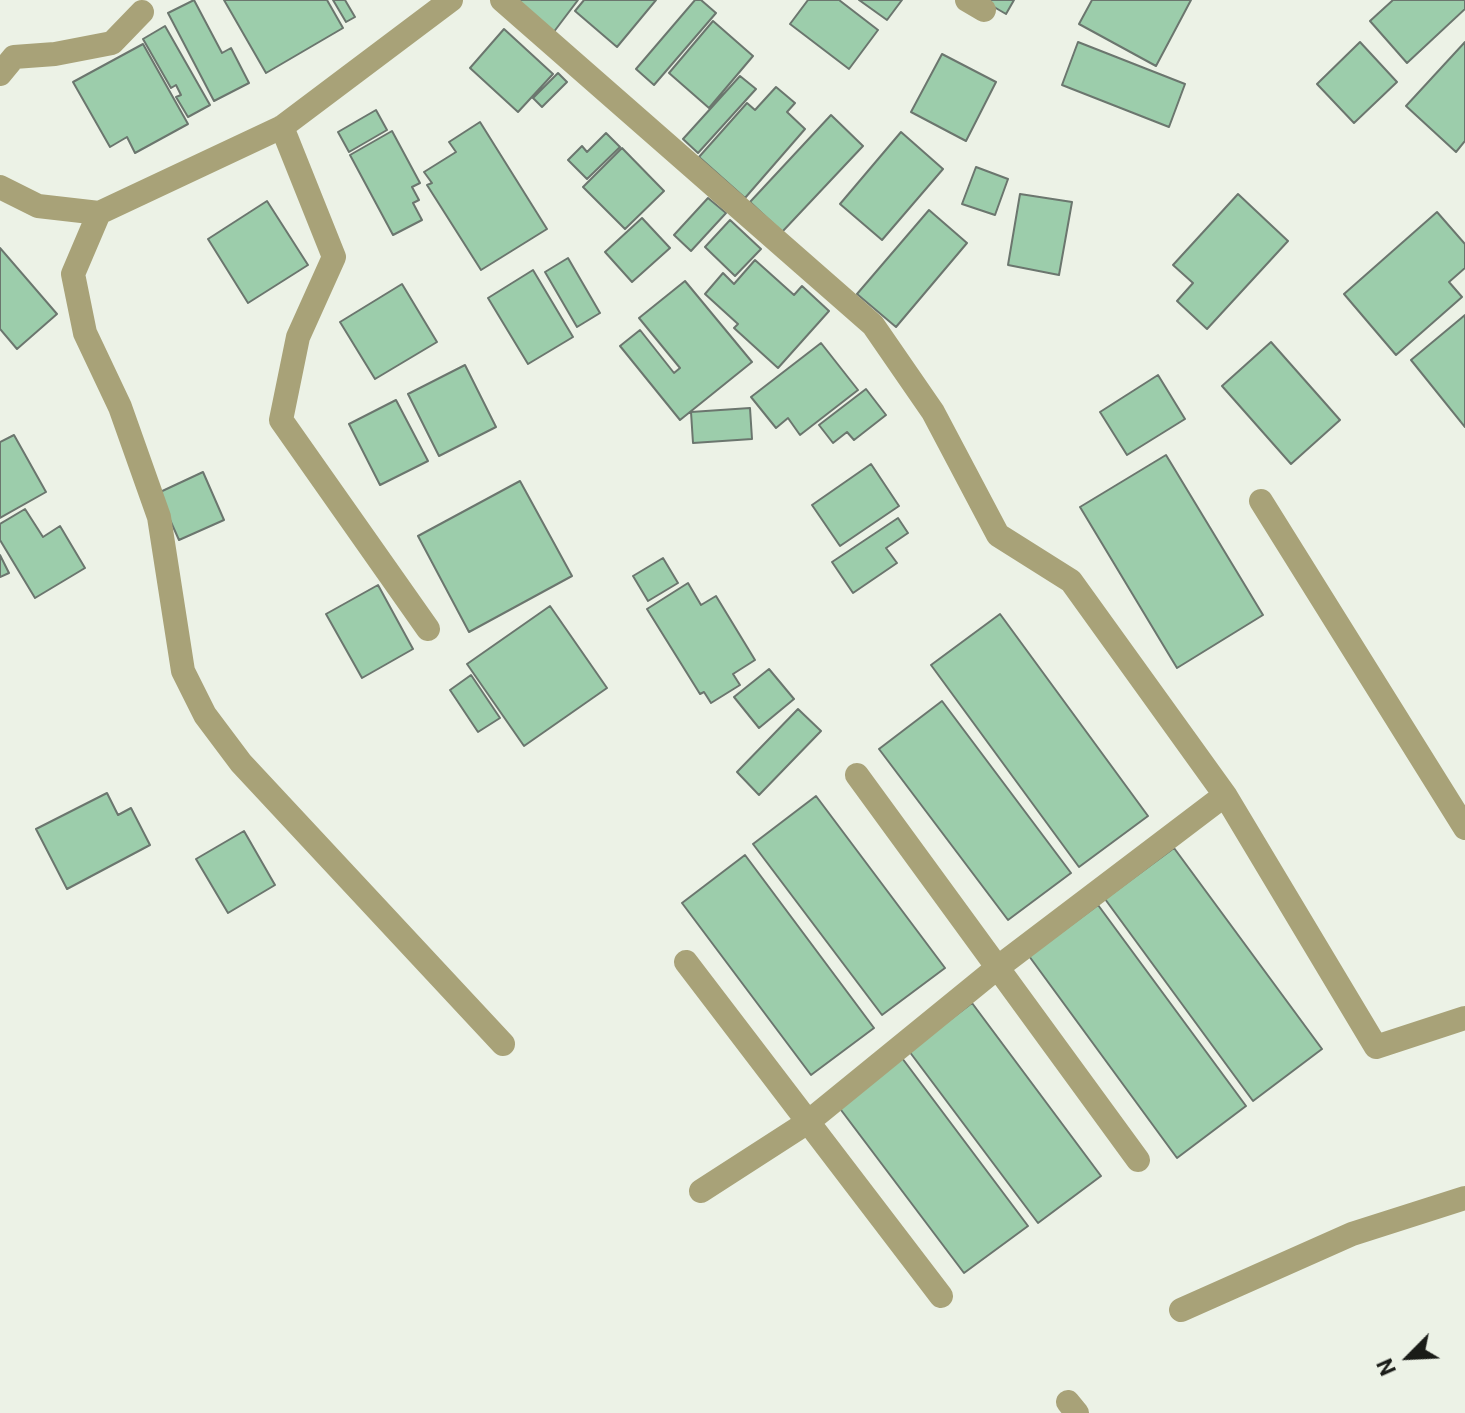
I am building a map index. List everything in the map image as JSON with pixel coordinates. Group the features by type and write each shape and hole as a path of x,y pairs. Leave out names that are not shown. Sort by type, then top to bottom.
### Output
{"street":[{"path":"502,0 873,325 933,412 998,535 1071,581 1225,795 1376,1047 1465,1018"},
{"path":"0,187 38,206 99,213 282,127 439,3"},
{"path":"0,74 14,57 55,54 112,43 142,12"},
{"path":"282,127 334,257 298,337 281,420 428,629"},
{"path":"99,213 73,274 85,333 120,407 159,517 183,671 205,715 241,763 503,1044"},
{"path":"1261,501 1465,828"},
{"path":"857,775 1138,1160"},
{"path":"701,1191 808,1122 997,968 1225,795"},
{"path":"686,962 941,1296"},
{"path":"1181,1310 1352,1234 1465,1198"}],"building":[{"path":"194,0 222,53 231,48 249,83 214,101 168,13"},
{"path":"224,0 327,0 343,28 266,73"},
{"path":"333,0 345,0 355,17 346,22"},
{"path":"515,0 578,0 553,33"},
{"path":"584,0 656,0 617,47 575,11"},
{"path":"695,0 701,0 716,13 654,85 636,69"},
{"path":"808,0 839,0 878,30 849,69 790,24"},
{"path":"859,0 902,0 887,20"},
{"path":"982,0 1014,0 1006,14"},
{"path":"1092,0 1191,0 1156,66 1079,24"},
{"path":"1393,0 1465,0 1465,9 1407,63 1370,21"},
{"path":"713,21 753,56 709,108 669,73"},
{"path":"165,26 210,105 188,117 176,97 181,95 176,85 171,88 143,39"},
{"path":"504,29 553,74 518,112 470,68"},
{"path":"1078,42 1185,84 1169,127 1062,85"},
{"path":"1360,42 1397,82 1354,123 1317,84"},
{"path":"1465,42 1465,141 1456,152 1406,106"},
{"path":"143,44 188,124 135,153 127,137 110,147 73,82"},
{"path":"942,54 996,82 966,141 911,112"},
{"path":"558,73 567,82 542,107 533,98"},
{"path":"740,76 756,89 698,153 683,139"},
{"path":"776,87 795,103 787,112 805,129 745,198 699,157 747,103 755,110"},
{"path":"376,110 387,130 349,152 338,132"},
{"path":"831,115 863,146 782,232 750,202"},
{"path":"480,122 547,229 481,270 427,185 432,183 424,172 456,152 449,142"},
{"path":"392,131 420,183 412,187 419,200 413,203 422,220 393,235 350,155"},
{"path":"901,132 943,169 882,240 840,204"},
{"path":"606,133 620,147 587,179 568,160 582,146 587,152"},
{"path":"622,148 664,191 625,229 583,187"},
{"path":"976,167 1008,179 995,215 962,204"},
{"path":"1020,194 1072,202 1059,275 1008,265"},
{"path":"1238,194 1288,241 1207,329 1177,301 1193,283 1173,265"},
{"path":"708,198 726,213 691,251 674,235"},
{"path":"267,201 308,265 248,303 208,239"},
{"path":"929,210 967,243 896,327 857,294"},
{"path":"1437,212 1465,244 1465,268 1449,282 1462,297 1396,355 1344,294"},
{"path":"642,218 670,248 632,282 605,252"},
{"path":"730,220 761,249 735,276 705,247"},
{"path":"0,248 57,314 17,349 0,329"},
{"path":"568,258 600,313 577,327 545,272"},
{"path":"755,260 794,295 802,286 829,311 778,368 734,328 738,324 705,294 723,273 734,284"},
{"path":"533,270 573,337 528,364 488,298"},
{"path":"685,281 752,362 680,420 620,346 640,330 674,373 680,368 639,318"},
{"path":"402,284 437,342 375,379 340,322"},
{"path":"1465,315 1465,427 1411,360"},
{"path":"1271,342 1340,420 1291,464 1222,386"},
{"path":"821,343 858,390 800,435 788,418 776,428 751,397"},
{"path":"465,365 496,427 439,456 408,394"},
{"path":"1158,375 1185,419 1127,455 1100,412"},
{"path":"866,389 886,415 854,440 847,432 833,443 819,425"},
{"path":"396,400 428,461 380,485 349,424"},
{"path":"750,408 752,439 693,443 691,412"},
{"path":"14,435 46,492 0,518 0,442"},
{"path":"1166,455 1263,615 1177,668 1080,507"},
{"path":"871,464 899,506 840,546 812,505"},
{"path":"203,472 224,520 179,540 158,493"},
{"path":"520,481 572,576 469,632 418,536"},
{"path":"25,509 43,537 60,526 85,568 35,598 0,540 0,524"},
{"path":"898,518 908,533 886,548 897,563 853,593 832,562"},
{"path":"0,555 9,573 0,577"},
{"path":"663,558 678,583 648,601 633,576"},
{"path":"688,583 701,605 716,596 755,660 733,674 740,685 711,703 704,692 700,694 647,609"},
{"path":"378,585 413,649 362,678 326,614"},
{"path":"550,606 607,688 524,746 467,664"},
{"path":"1000,614 1148,816 1079,867 931,665"},
{"path":"769,669 794,699 759,728 734,697"},
{"path":"471,675 500,718 478,732 450,690"},
{"path":"942,701 1071,873 1008,920 879,749"},
{"path":"798,709 821,731 759,795 737,772"},
{"path":"107,793 118,815 131,808 150,845 67,889 36,829"},
{"path":"816,796 945,968 882,1015 753,844"},
{"path":"244,831 275,885 228,913 196,859"},
{"path":"1174,848 1322,1049 1253,1101 1105,899"},
{"path":"745,855 874,1028 811,1075 682,903"},
{"path":"1098,905 1246,1106 1177,1158 1029,956"},
{"path":"972,1003 1101,1176 1038,1223 909,1051"},
{"path":"899,1054 1028,1226 964,1273 835,1102"}]}
